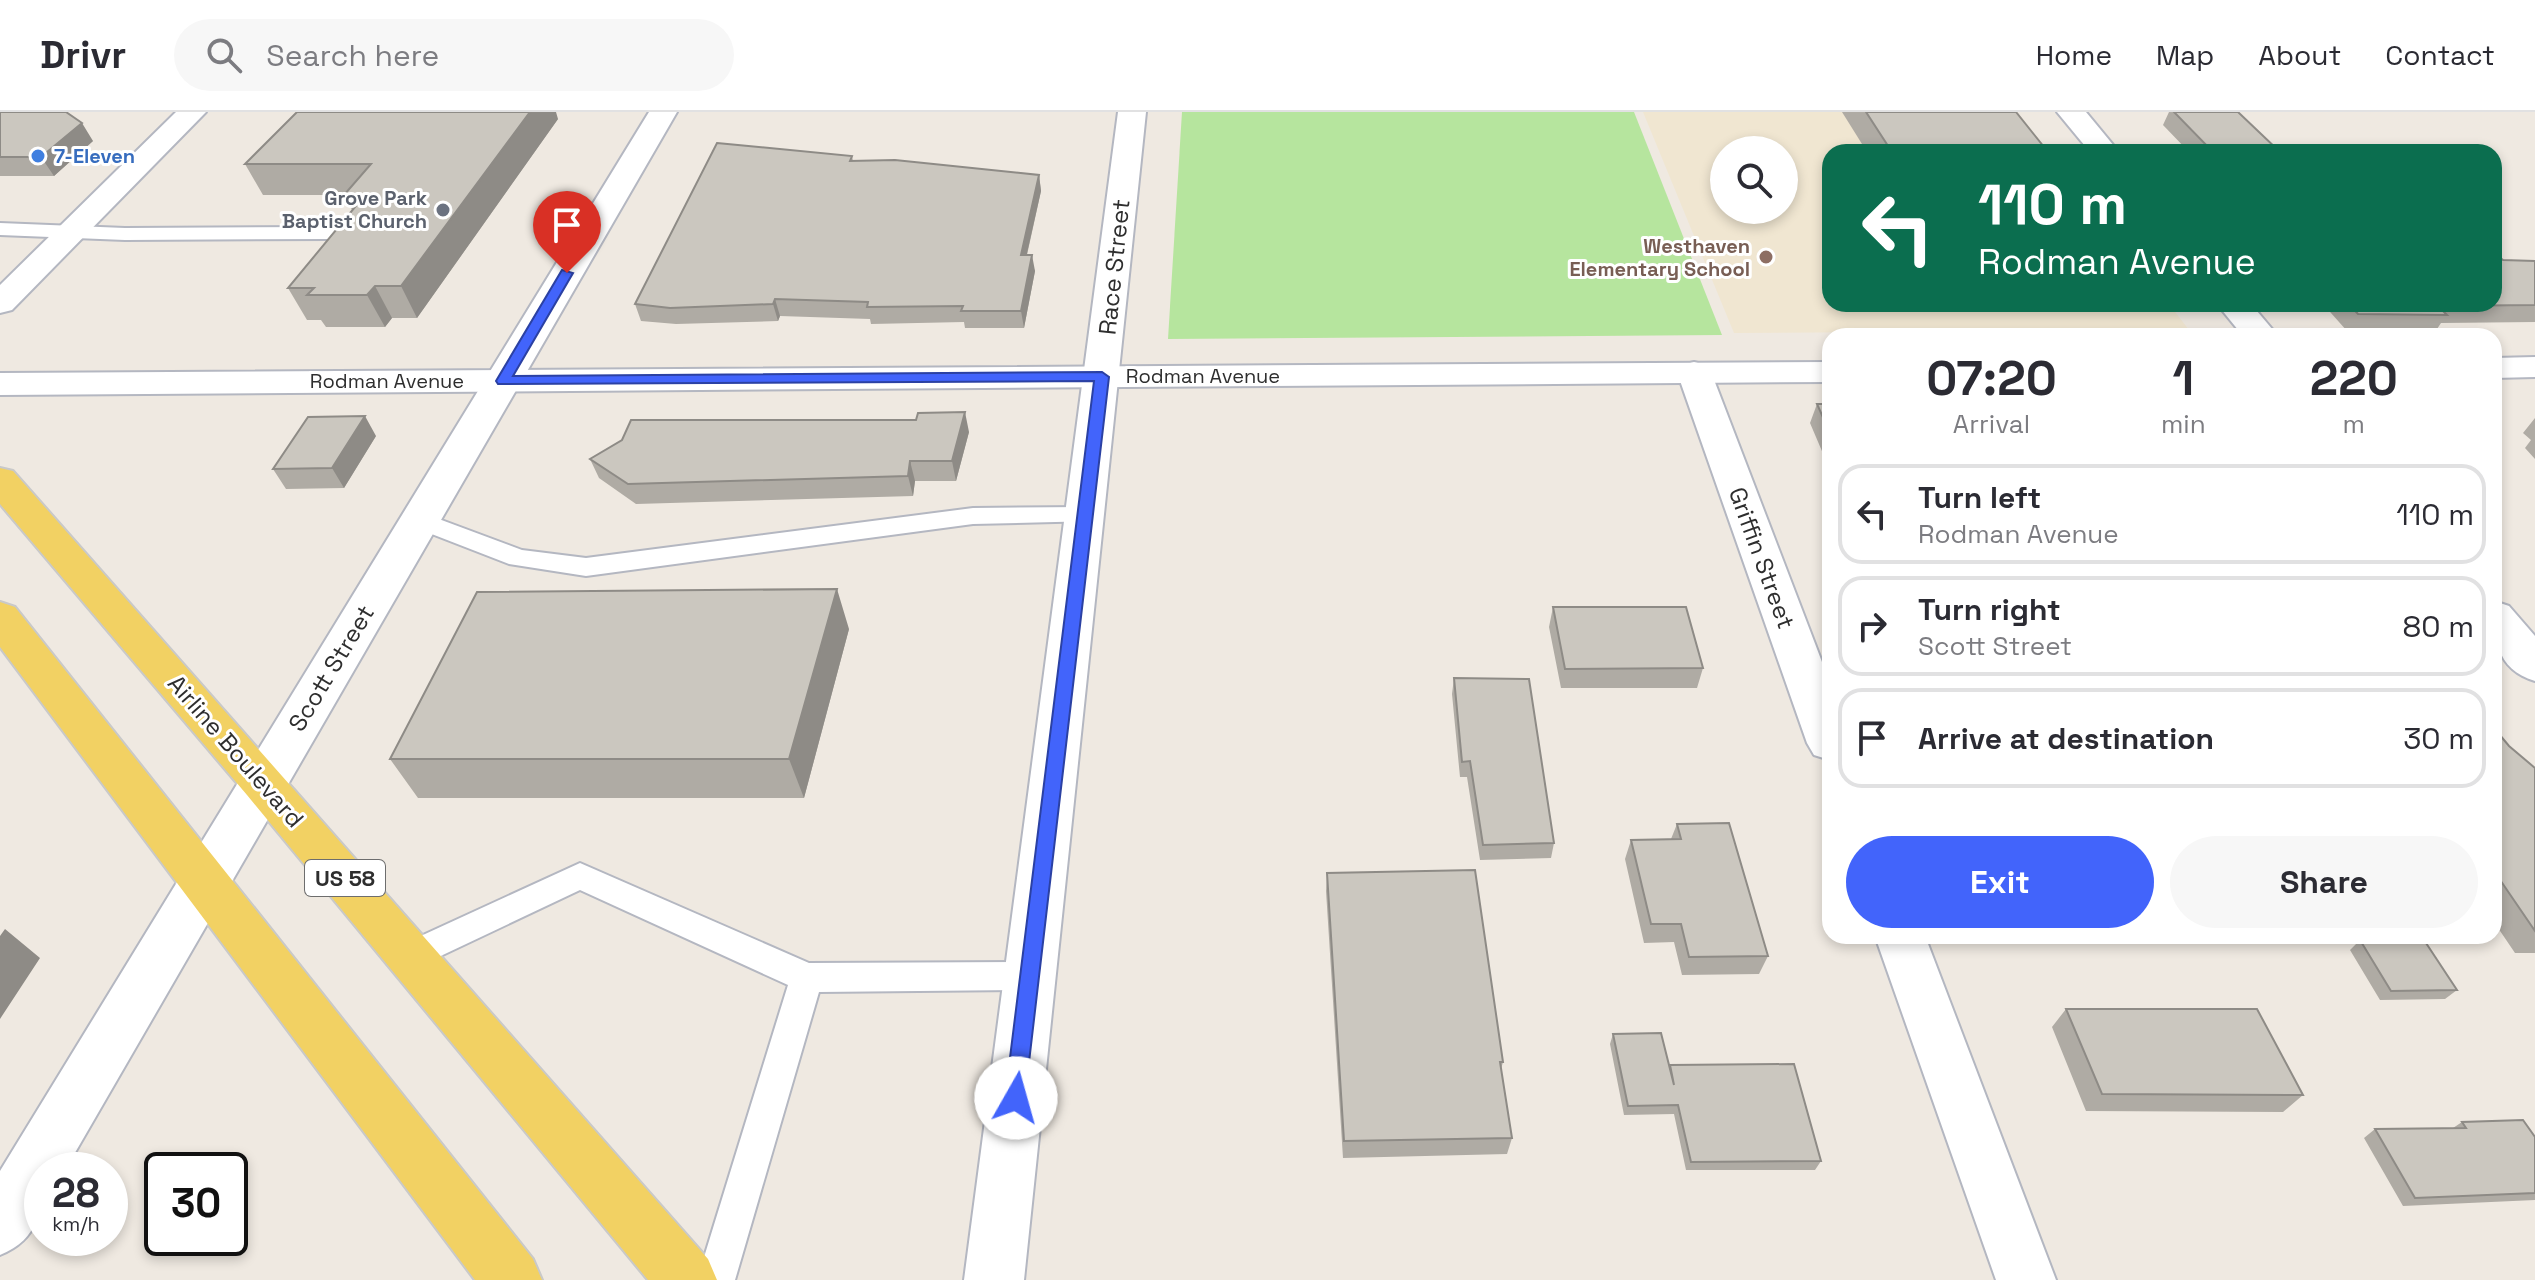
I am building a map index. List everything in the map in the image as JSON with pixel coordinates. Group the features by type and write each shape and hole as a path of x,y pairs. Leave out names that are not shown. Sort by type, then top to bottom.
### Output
{"main road":[{"name":"Airline Boulevard","path":"0,480 263,782 687,1280"},
{"path":"0,617 512,1280"}],"street":[{"path":"0,303 192,112"},
{"name":"Scott Street","path":"0,1226 663,112"},
{"name":"Race Street","path":"994,1280 1132,112"},
{"path":"2071,112 2098,144"},
{"path":"2240,312 2254,328"},
{"path":"2502,368 2535,367"},
{"name":"Griffin Street","path":"1694,372 1822,721"},
{"name":"Rodman Avenue","path":"0,384 1822,372"},
{"path":"2502,626 2535,665"},
{"path":"1903,944 2026,1280"}],"lane":[{"path":"0,229 328,233"},
{"path":"420,520 518,558 586,567 973,516 1086,515"},
{"path":"411,956 580,876 807,978 1031,976"},
{"path":"716,1280 807,978"}],"shaded area":[{"name":"Westhaven Elementary School","path":"1643,112 2017,112 2043,144 1822,144 1822,312 2175,312 2187,328 1822,328 1822,332 1734,333"}],"green space":[{"path":"1182,112 1634,112 1722,335 1168,339"}],"building":[{"path":"0,112 66,112 82,123 41,157 0,157"},
{"name":"Grove Park Baptist Church","path":"297,112 530,112 401,286 375,286 367,295 307,295 314,288 288,288 365,195 344,195 371,164 245,164"},
{"path":"1866,112 2016,112 2042,144 1887,144"},
{"path":"2174,112 2238,112 2272,144 2205,144"},
{"path":"717,143 852,156 850,161 895,160 1039,175 1021,255 1032,255 1021,311 961,311 963,306 867,307 868,302 775,299 773,304 670,308 635,304"},
{"path":"2502,259 2535,261 2535,305 2502,305"},
{"path":"2356,312 2444,312 2447,315"},
{"path":"965,412 952,461 910,461 908,476 628,484 590,459 622,440 631,420 916,420 918,413"},
{"path":"365,416 332,468 273,469 308,417"},
{"path":"837,589 789,759 390,759 477,592"},
{"path":"1553,607 1686,607 1703,668 1565,669"},
{"path":"1454,678 1529,679 1554,843 1483,845 1470,761 1462,762"},
{"path":"2502,738 2535,768 2535,931 2502,883"},
{"path":"1729,823 1768,956 1689,957 1681,924 1651,924 1631,840 1681,839 1677,824"},
{"path":"1475,870 1512,1138 1344,1141 1327,873"},
{"path":"2362,944 2427,944 2457,990 2391,991"},
{"path":"2066,1009 2257,1009 2303,1095 2102,1094"},
{"path":"1661,1033 1674,1085 1670,1065 1794,1064 1821,1161 1691,1162 1678,1105 1628,1106 1613,1034"},
{"path":"2523,1120 2535,1137 2535,1193 2415,1198 2375,1129 2466,1128 2462,1122"}],"place":[{"name":"7-Eleven","path":"38,156"},
{"name":"Grove Park Baptist Church","path":"443,210"},
{"name":"Westhaven Elementary School","path":"1766,257"}],"route":[{"path":"567,273 503,381 1102,377 1016,1098"}]}
